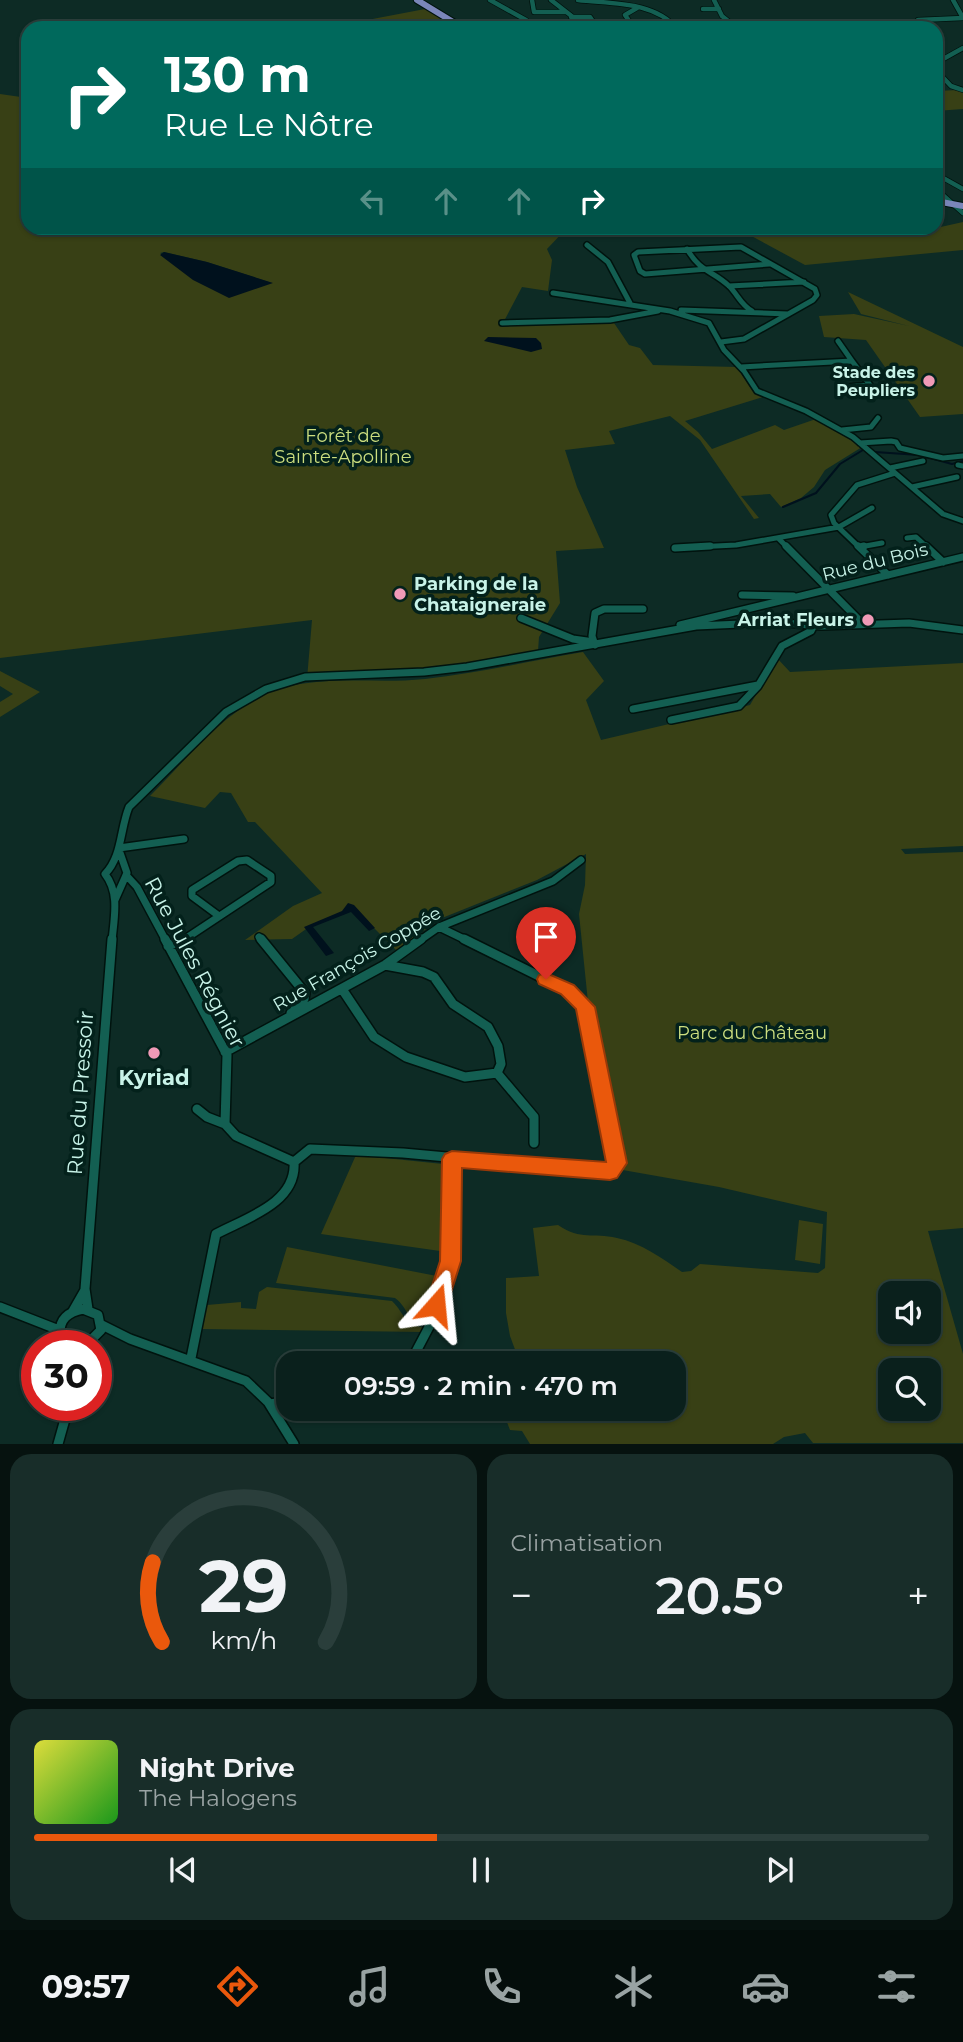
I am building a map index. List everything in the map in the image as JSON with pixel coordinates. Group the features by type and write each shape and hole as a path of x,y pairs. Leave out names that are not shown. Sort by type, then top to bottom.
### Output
{"main road":[{"path":"417,0 452,21"},
{"path":"943,202 963,206"}],"street":[{"path":"490,0 522,21"},
{"path":"532,0 534,12 565,12"},
{"path":"578,0 638,7 662,14 669,21"},
{"path":"620,5 625,0"},
{"path":"714,0 722,16 728,21"},
{"path":"918,20 963,18 953,0"},
{"path":"554,1 576,21"},
{"path":"629,21 625,15 638,7"},
{"path":"703,9 719,9"},
{"path":"571,17 590,16 592,20 588,21"},
{"path":"943,59 963,48"},
{"path":"943,77 951,86 963,90"},
{"path":"943,178 963,189"},
{"path":"943,196 963,213"},
{"path":"587,245 608,262 630,303"},
{"path":"721,342 744,339 813,300 817,295 812,285 741,247 635,253 640,271 645,274 769,264"},
{"path":"687,249 694,264 729,286 742,305 752,311"},
{"path":"729,286 804,282"},
{"path":"553,293 630,303 660,311"},
{"path":"502,323 610,320 660,311 752,311 788,314"},
{"path":"670,311 709,323 757,391 806,411 842,430 943,514 963,521"},
{"path":"838,341 870,385 846,387"},
{"path":"741,367 852,361"},
{"path":"842,430 871,427 878,418"},
{"path":"860,443 891,441 900,448 926,453 938,459 952,460 963,456"},
{"path":"888,575 831,519 831,515 851,488 923,461"},
{"path":"912,487 957,477"},
{"path":"676,548 736,545 839,527 852,522 859,512 872,508"},
{"path":"907,538 916,537 943,562"},
{"path":"779,539 863,624"},
{"path":"859,547 882,543"},
{"name":"Rue du Bois","path":"749,615 794,597 963,557"},
{"name":"Rue du Bois","path":"742,595 794,597"},
{"path":"594,643 595,613 604,609 643,609"},
{"path":"618,640 740,612 814,625 920,624 963,630"},
{"path":"729,615 736,623"},
{"path":"124,874 110,880 105,874 112,867 119,849 122,825 130,807 143,791 226,712 266,689 305,677 424,672 696,626 736,623 749,615"},
{"path":"521,618 573,639 594,643"},
{"path":"671,720 739,706 759,684 782,646 811,631 814,625"},
{"path":"633,709 759,684"},
{"path":"119,849 184,839"},
{"name":"Rue du Pressoir","path":"88,1309 85,1289 115,901 124,874 119,849"},
{"path":"168,946 181,942 271,882 271,877 247,860 238,860 192,890 192,895 219,916"},
{"name":"Rue François Coppée","path":"225,1052 385,965 439,927 553,881 581,860"},
{"path":"112,867 124,874"},
{"name":"Rue Jules Régnier","path":"124,874 137,887 225,1052 225,1124"},
{"name":"Rue du Pressoir","path":"110,880 115,901"},
{"path":"294,1163 310,1149 610,1172 617,1163 585,1007 567,990 439,927"},
{"path":"260,937 304,993 301,1004 285,1019"},
{"path":"385,965 423,972 434,977 453,1004 488,1027 498,1046 501,1064 497,1073"},
{"path":"342,989 374,1037 405,1057 465,1077 497,1073"},
{"path":"497,1073 534,1117 534,1143"},
{"path":"197,1109 206,1118 225,1124 236,1136 294,1163"},
{"path":"416,1351 429,1327 451,1261 452,1159"},
{"path":"191,1358 216,1234 277,1201 290,1190 295,1179 294,1163"},
{"name":"Rue du Pressoir","path":"73,1311 85,1289"},
{"path":"0,1307 41,1322 61,1325"},
{"path":"61,1325 73,1311 88,1309 98,1315 100,1330"},
{"path":"61,1325 62,1330"},
{"path":"112,1333 191,1358 256,1388 270,1404 293,1444"},
{"path":"270,1404 276,1403"},
{"path":"58,1444 64,1421"}],"green space":[{"path":"425,9 446,21 362,21"},
{"path":"943,91 963,92 963,109 943,110"},
{"name":"Forêt de Sainte-Apolline","path":"0,94 21,97 21,235 560,235 547,249 552,260 548,291 522,287 502,325 614,323 629,345 640,348 653,365 737,367 750,387 763,397 685,421 712,449 775,425 784,430 816,419 862,447 825,470 814,487 801,498 781,507 770,494 741,496 759,518 754,519 700,440 670,416 609,431 615,444 565,450 577,487 604,548 556,551 560,603 539,637 538,651 448,669 307,679 312,620 0,658","holes":["160,253 207,262 272,283 182,270"]},
{"path":"963,222 963,250 805,265 750,235 943,235 943,226"},
{"name":"Stade des Peupliers","path":"848,292 963,347 963,414 920,417 866,340 824,337 819,316 854,314 909,326 861,314"},
{"name":"Parc du Château","path":"583,652 604,681 586,700 601,740 750,705 777,658 790,672 963,663 963,846 901,849 905,854 963,852 963,1228 928,1231 963,1354 963,1443 813,1443 805,1433 784,1437 773,1444 530,1444 522,1431 510,1430 507,1421 686,1421 686,1351 516,1351 506,1313 506,1278 539,1276 533,1228 558,1225 581,1235 626,1240 682,1272 691,1271 700,1264 818,1273 825,1268 827,1212 719,1187 617,1169 621,1164 589,1012 579,914 585,885 586,854 537,880 442,918 396,950 355,909 309,927 292,939 245,940 293,906 322,893 255,822 248,822 231,793 220,792 205,808 150,796 227,719 241,708 275,690 317,682 425,679"},
{"path":"0,671 40,692 0,717 0,702 13,694 0,686"},
{"path":"356,1155 443,1164 449,1168 447,1252 321,1234"},
{"path":"799,1220 823,1224 820,1264 795,1260"},
{"path":"287,1247 442,1277 427,1322 411,1318 395,1298 276,1283"},
{"path":"267,1287 392,1301 409,1322 426,1328 425,1332 202,1329 207,1305 241,1302 241,1308 256,1309 259,1292"}],"water":[{"path":"164,252 207,262 273,283 229,298 193,280 160,255"},
{"path":"488,337 536,338 542,349 531,352 484,341"},
{"path":"348,903 354,905 375,928 369,931 351,912 313,927 334,953 326,956 304,927 342,911"}],"waterway":[{"path":"783,507 816,493 840,464 863,450"},
{"path":"875,452 919,455 952,464 963,461"}],"place":[{"name":"Stade des Peupliers","path":"929,381"},
{"name":"Parking de la Chataigneraie","path":"400,594"},
{"name":"Arriat Fleurs","path":"868,620"},
{"name":"Kyriad","path":"154,1053"}],"route":[{"path":"436,1305 451,1261 452,1159 610,1172 617,1163 585,1007 567,990 546,979"}]}
